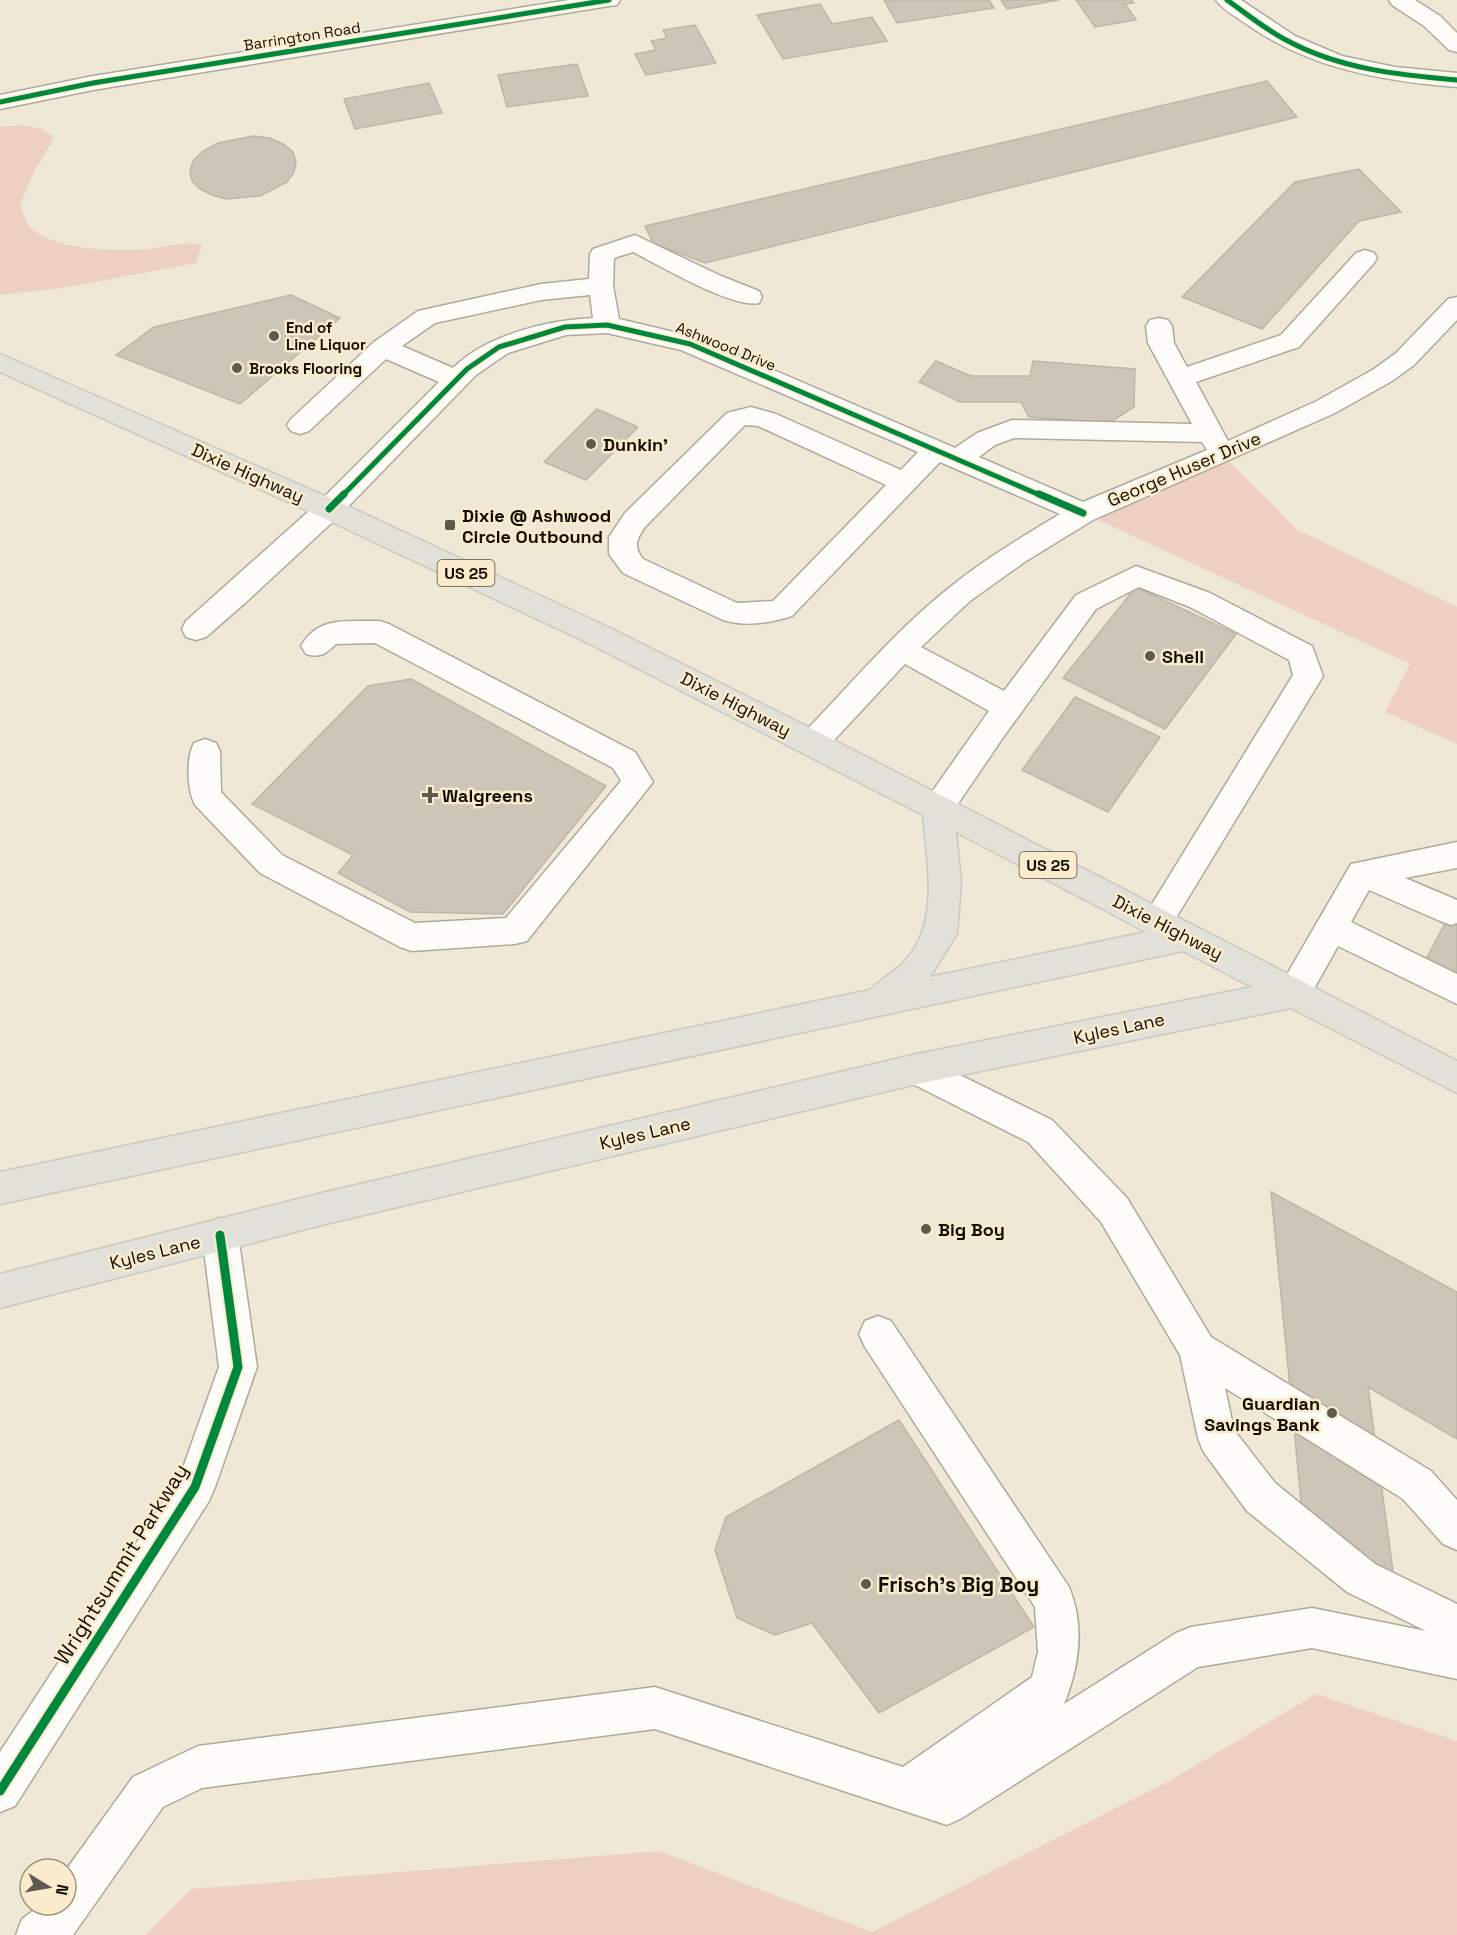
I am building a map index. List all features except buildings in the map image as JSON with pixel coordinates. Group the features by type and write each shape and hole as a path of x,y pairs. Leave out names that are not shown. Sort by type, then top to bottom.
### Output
{"main road":[{"name":"Dixie Highway","path":"0,362 329,509 602,637 813,743 1457,1078"},
{"path":"878,1002 915,974 941,934 945,882 938,808"},
{"path":"0,1188 1187,937"},
{"name":"Kyles Lane","path":"0,1291 326,1208 917,1070 1294,993"}],"street":[{"name":"Barrington Road","path":"0,102 105,81 609,0"},
{"path":"1227,0 1295,45 1346,64 1379,72 1457,80"},
{"path":"1400,0 1432,21 1457,45"},
{"path":"607,325 601,286 602,254 674,260 750,297"},
{"path":"1181,378 1290,341 1365,258"},
{"path":"300,425 383,348 427,317 541,292 601,286"},
{"name":"George Huser Drive","path":"813,743 901,649 960,594 1016,554 1083,513 1217,444 1326,407 1383,375 1405,359 1457,305"},
{"name":"Ashwood Drive","path":"196,628 235,596 329,509 467,369 499,347 565,327 607,325 690,344 1083,513"},
{"path":"1159,326 1161,343 1217,444"},
{"path":"383,348 457,379"},
{"path":"903,482 754,415 744,416 736,419 635,520 624,537 623,554 633,566 733,613 765,613 782,609 903,482 947,455 986,438 1012,429 1217,444"},
{"path":"938,808 1008,707 1086,602 1136,576 1163,584 1216,608 1302,654 1308,676 1157,922"},
{"path":"205,751 206,796 271,864 412,937 515,931 638,782 624,760 379,632 329,633 316,646"},
{"path":"901,649 1008,707"},
{"path":"1294,993 1362,873 1457,855"},
{"path":"1362,873 1451,912"},
{"path":"1331,927 1457,990"},
{"path":"917,1070 1040,1131 1114,1210 1198,1350 1217,1438 1261,1497 1361,1578 1435,1613 1457,1628"},
{"name":"Wrightsummit Parkway","path":"0,1791 195,1487 238,1366 220,1235"},
{"path":"878,1334 1055,1601 1059,1652 1049,1690 908,1789"},
{"path":"1198,1350 1417,1485 1457,1530"},
{"path":"38,1935 54,1923 148,1792 198,1767 655,1708 947,1803 1191,1648 1312,1628 1457,1658"}],"shaded area":[{"path":"21,125 43,129 54,138 35,170 20,204 26,221 32,229 57,242 88,248 135,250 181,244 202,244 196,263 69,287 0,295 0,127"},
{"path":"1222,454 1296,529 1457,607 1457,744 1385,712 1410,664 1083,513"},
{"path":"1316,1694 1457,1741 1457,1935 146,1935 191,1889 659,1851 872,1932 1171,1780"}],"cycle path":[{"path":"0,102 93,83 609,0"},
{"path":"1227,0 1269,30 1315,54 1354,66 1395,74 1457,80"},
{"path":"329,509 467,369 499,347 565,327 607,325 690,344 1083,513"},
{"path":"0,1791 195,1487 238,1367 220,1235"}],"place":[{"name":"End of Line Liquor","path":"274,336"},
{"name":"Brooks Flooring","path":"237,368"},
{"name":"Dunkin'","path":"591,444"},
{"name":"Dixie @ Ashwood Circle Outbound","path":"450,525"},
{"name":"Shell","path":"1150,656"},
{"name":"Walgreens","path":"430,795"},
{"name":"Big Boy","path":"926,1229"},
{"name":"Guardian Savings Bank","path":"1332,1413"},
{"name":"Frisch's Big Boy","path":"866,1584"}]}
